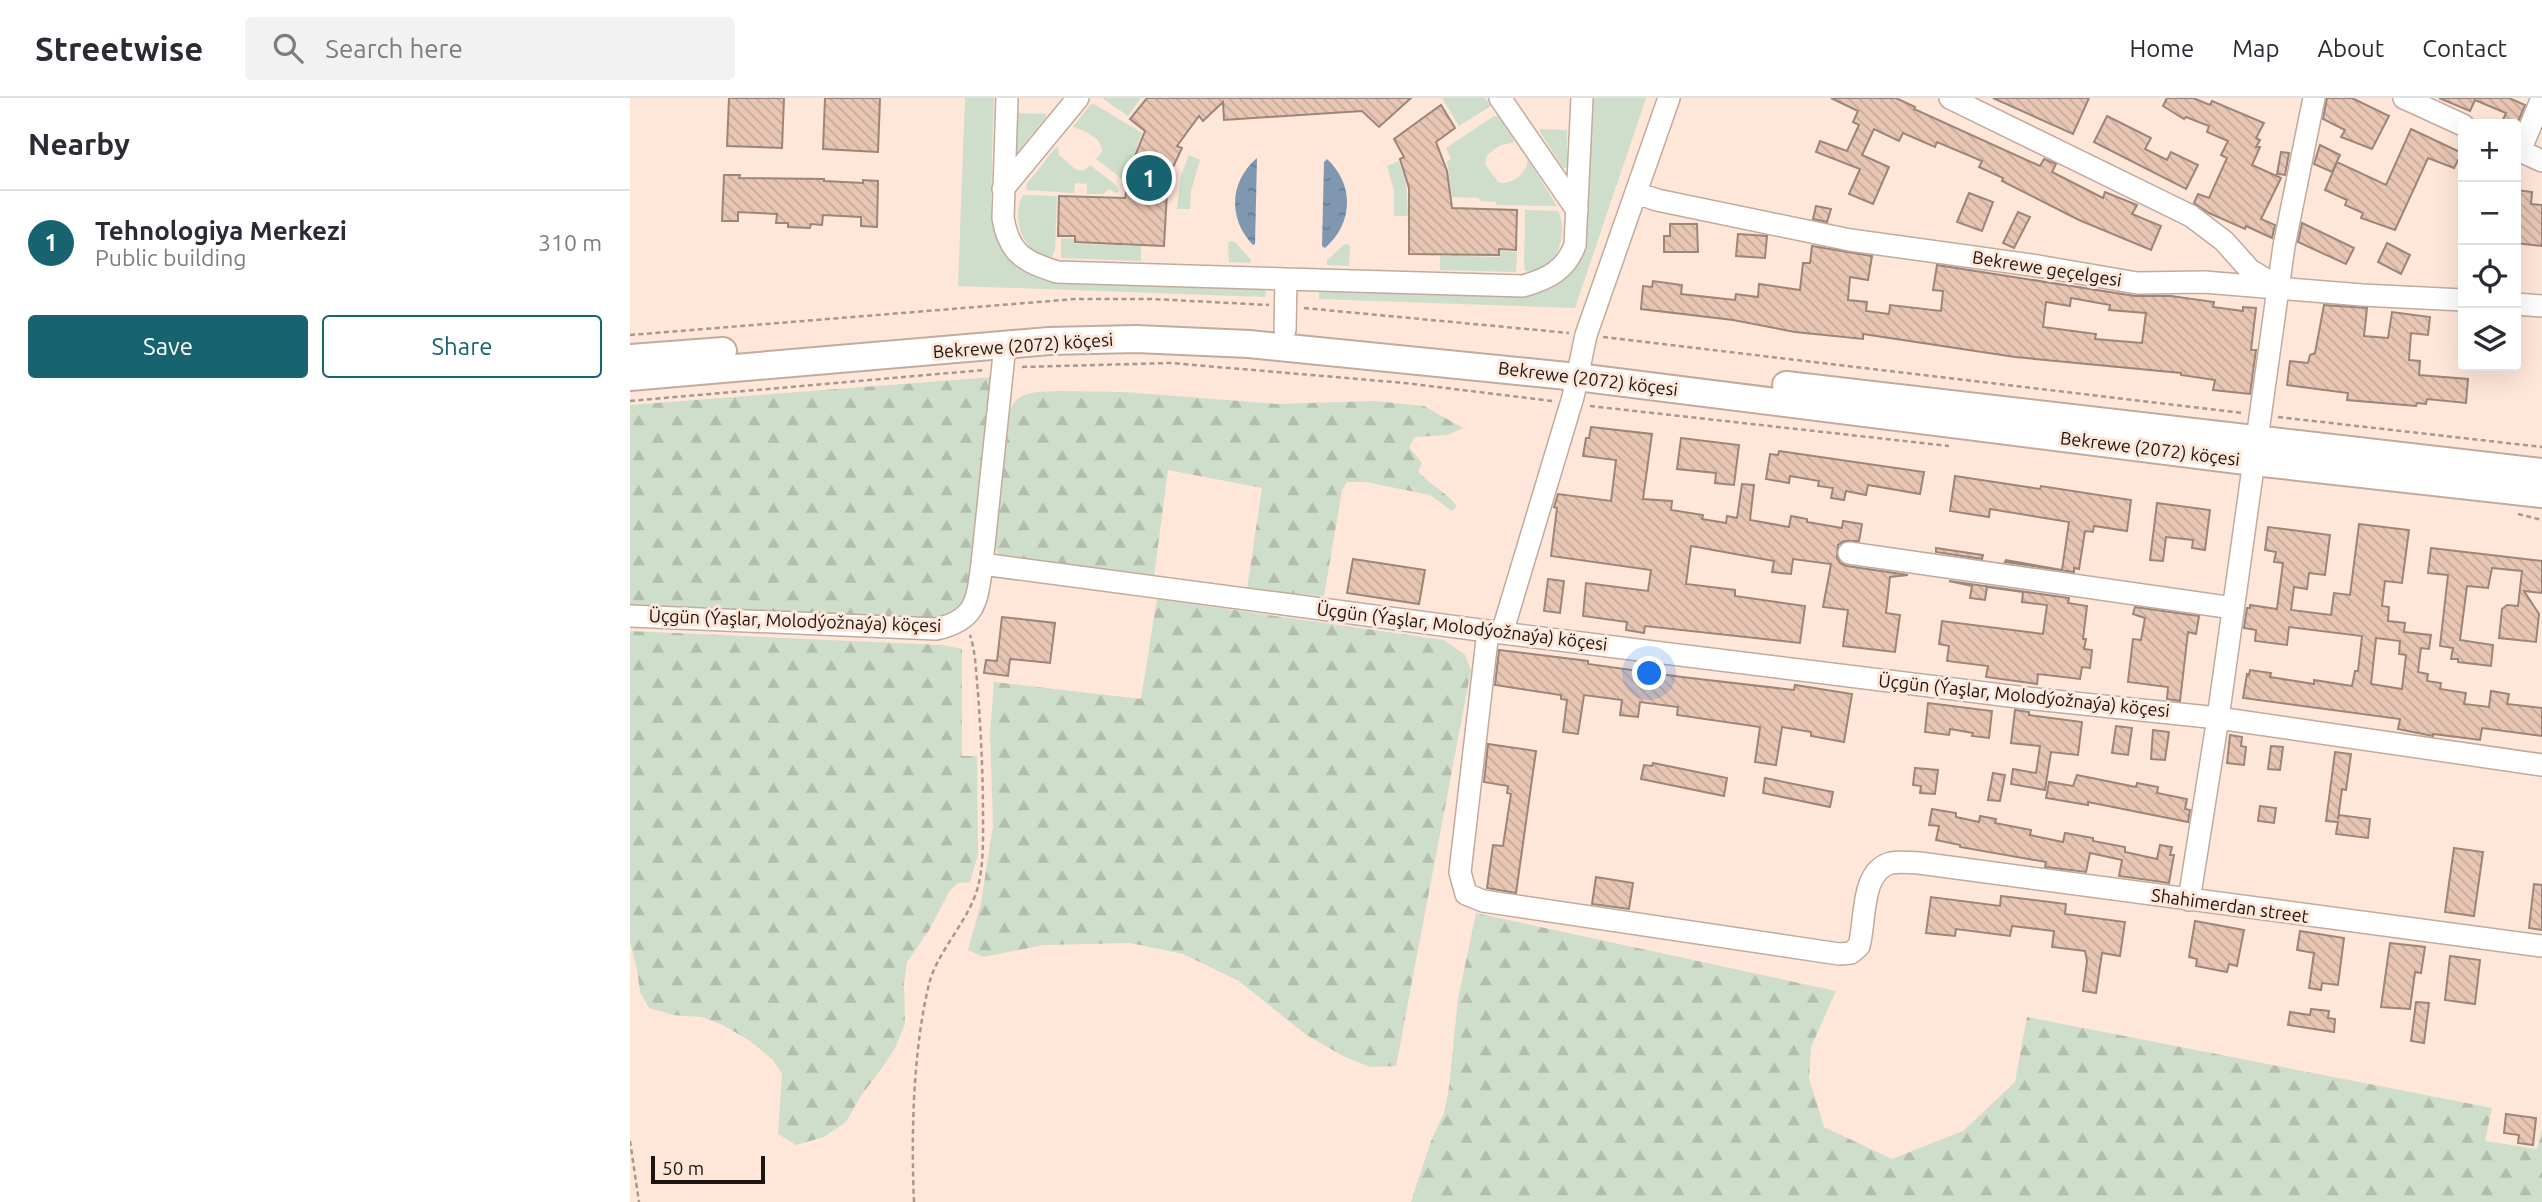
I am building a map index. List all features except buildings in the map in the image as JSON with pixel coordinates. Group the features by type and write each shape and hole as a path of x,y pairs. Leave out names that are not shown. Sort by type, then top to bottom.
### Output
{"main road":[{"name":"Bekrewe (2072) köçesi","path":"630,358 1089,323 1285,330 1579,369 2256,451 2542,494"},
{"name":"Bekrewe (2072) köçesi","path":"630,377 1004,357 1049,341 1136,339 1248,344 1579,369"},
{"name":"Bekrewe (2072) köçesi","path":"2256,451 2542,472"}],"street":[{"path":"1007,98 1003,218 1010,244 1016,252 1037,266 1057,272 1523,286 1555,274 1565,264 1575,245 1582,98"},
{"path":"1003,188 1078,98"},
{"path":"1500,98 1577,210"},
{"path":"1495,632 1571,403 1586,335 1669,98"},
{"path":"1950,98 2191,216 2224,241 2250,270 2278,287"},
{"path":"2189,901 2218,718 2278,287 2314,98"},
{"path":"2404,98 2458,123"},
{"path":"2521,144 2542,98"},
{"path":"2521,151 2542,161"},
{"name":"Bekrewe geçelgesi","path":"1637,193 1657,200 1850,240 2137,283 2204,282 2244,287 2458,300"},
{"path":"1285,330 1286,279"},
{"path":"2521,304 2542,306"},
{"path":"982,564 1004,357"},
{"path":"1849,553 2233,608"},
{"name":"Üçgün (Ýaşlar, Molodýožnaýa) köçesi","path":"630,616 936,629 964,619 972,611 982,564 1495,632 2012,696 2218,718 2542,765"},
{"name":"Shahimerdan street","path":"1495,632 1460,872 1466,894 1473,898 1825,952 1851,953 1859,946 1869,886 1874,874 1882,866 1894,862 1919,863 2542,946"}],"path":[{"path":"630,401 1004,357 1171,363 1405,383 1960,447"},
{"path":"2511,512 2542,520"},
{"path":"914,1202 916,1091 927,993 934,971 957,933 977,890 983,852 980,716 974,646 964,619"},
{"path":"630,1141 639,1202"}],"green space":[{"path":"965,98 994,98 991,187 993,221 1002,251 1012,263 1025,272 1044,279 1266,286 1265,297 958,286"},
{"path":"1102,98 1141,98 1128,116"},
{"path":"1442,98 1485,98 1491,106 1459,126"},
{"path":"1590,98 1646,98 1575,308 1319,299 1319,288 1526,295 1548,288 1563,279 1568,275"},
{"path":"1094,104 1142,133 1125,179 1096,159 1102,152 1096,139 1073,127 1090,105"},
{"path":"1015,113 1046,114 1046,117 1014,154"},
{"path":"1494,116 1499,116 1515,142 1499,146 1487,155 1485,164 1498,182 1507,183 1519,177 1529,161 1557,206 1496,205 1496,202 1480,201 1479,198 1452,197 1447,161 1451,159 1446,148"},
{"path":"1540,129 1567,130 1567,168 1563,168"},
{"path":"1056,147 1059,155 1075,169 1083,171 1090,165 1117,186 1119,192 1110,189 1103,194 1087,194 1087,184 1075,183 1074,193 1027,190 1026,185"},
{"path":"1189,155 1200,160 1191,191 1190,209 1177,209 1181,175"},
{"path":"1399,161 1406,182 1408,216 1394,216 1394,191 1387,166"},
{"path":"1023,195 1057,196 1055,250 1052,257 1033,250 1022,234 1018,214"},
{"path":"1525,210 1558,211 1561,220 1561,241 1557,252 1552,260 1536,271 1525,271"},
{"path":"1061,238 1074,239 1074,244 1114,245 1115,240 1123,240 1123,246 1141,246 1141,261 1061,258"},
{"path":"1230,241 1235,242 1251,260 1250,263 1229,262"},
{"path":"1345,244 1350,247 1349,266 1327,265 1327,260"},
{"path":"1451,250 1459,251 1460,256 1500,257 1500,251 1517,252 1516,272 1440,270 1440,256 1451,256"},
{"path":"994,377 971,586 962,603 954,611 936,619 630,609 630,405"},
{"path":"1057,391 1124,392 1277,404 1374,401 1424,406 1463,428 1447,435 1415,437 1409,447 1422,463 1418,471 1457,506 1452,511 1430,495 1366,482 1347,482 1342,490 1324,596 1247,590 1262,488 1168,470 1154,576 1014,560 997,553 995,541 1010,410 1018,398 1024,395"},
{"path":"1157,599 1444,640 1465,655 1471,670 1396,1066 1370,1067 1343,1056 1305,1034 1239,981 1183,954 1130,943 1043,945 983,957 968,950 981,903 993,826 990,732 994,682 1141,699"},
{"path":"630,631 942,645 962,649 962,756 977,756 978,855 970,882 958,883 950,890 929,930 907,962 904,983 905,1024 895,1048 860,1097 846,1122 824,1137 796,1145 778,1134 782,1074 773,1060 750,1041 723,1025 702,1017 673,1015 649,1008 640,992 630,942"},
{"path":"1476,913 1836,991 1811,1047 1809,1078 1824,1127 1892,1159 1963,1131 2015,1082 2027,1017 2492,1108 2485,1141 2537,1149 2542,1129 2542,1202 1411,1202 1431,1141 1444,1113 1458,999"}],"water":[{"path":"1257,158 1253,245 1239,224 1235,201 1241,178"},
{"path":"1327,159 1342,180 1347,204 1341,228 1325,248 1322,246 1324,162"}],"place":[{"name":"Tehnologiya Merkezi","path":"1149,178"}]}
